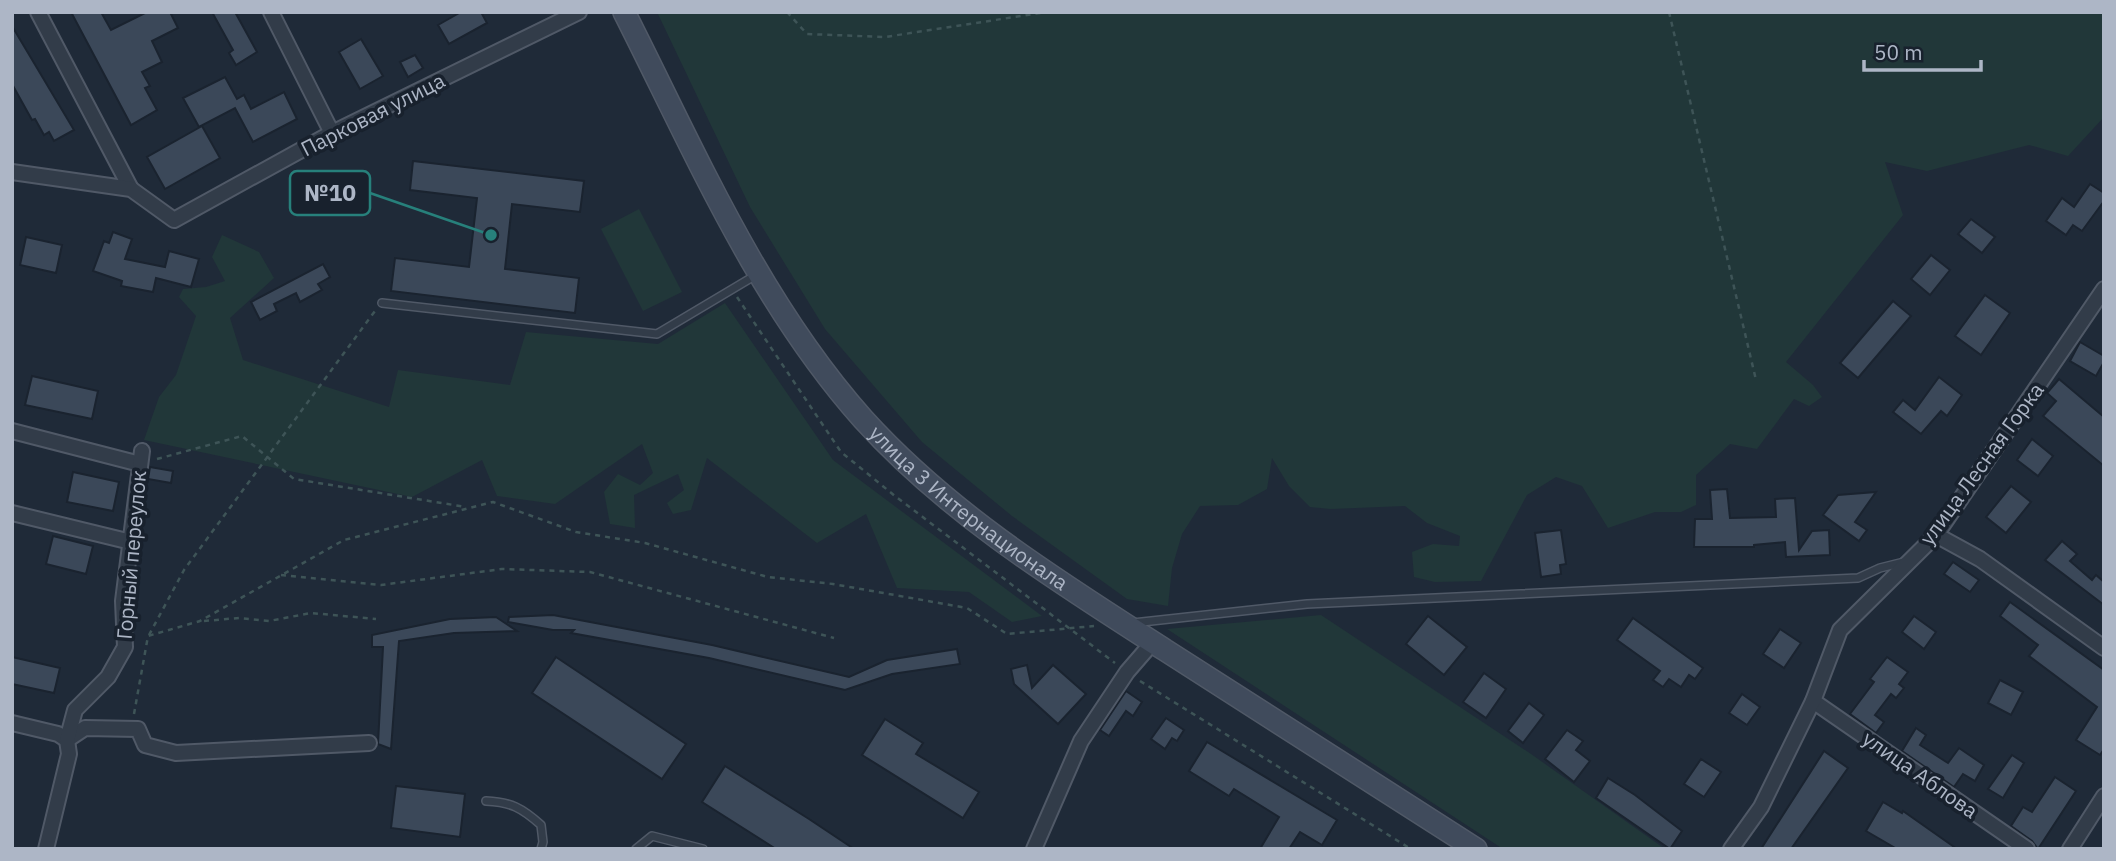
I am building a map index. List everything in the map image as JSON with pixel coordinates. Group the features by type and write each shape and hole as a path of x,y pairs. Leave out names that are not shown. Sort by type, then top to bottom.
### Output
{"main road":[{"name":"улица 3 Интернационала","path":"624,12 739,239 798,336 863,419 940,494 1025,559 1476,849"}],"street":[{"path":"38,12 131,189"},
{"path":"271,12 332,134"},
{"name":"Парковая улица","path":"12,172 131,189 174,220 332,134 579,12"},
{"name":"улица Лесная Горка","path":"1731,849 1761,807 1813,701 1840,630 1936,534 2104,289"},
{"path":"12,431 141,457"},
{"name":"Горный переулок","path":"46,849 69,754 68,740 75,710 108,677 125,647 124,601 141,457"},
{"path":"12,513 131,542"},
{"path":"1936,534 1980,559 2104,648"},
{"path":"1034,849 1081,741 1127,672 1153,642"},
{"name":"улица Аблова","path":"1813,701 2027,849"},
{"path":"12,723 58,734 68,740 85,728 138,729 145,745 176,753 369,743"},
{"path":"2070,849 2104,796"}],"lane":[{"path":"382,303 657,334 760,272"},
{"path":"1125,624 1307,604 1858,578 1880,568 1908,561"},
{"path":"486,801 505,802 528,814 541,825 541,849"},
{"path":"636,849 652,836 703,849"}],"path":[{"path":"787,12 807,34 885,37 1047,12"},
{"path":"1669,12 1756,380"},
{"path":"131,729 148,636 184,570 382,303"},
{"path":"141,457 242,436 294,479 469,508"},
{"path":"200,621 344,540 493,502 576,532 645,543 768,577 833,584 967,608 1007,634 1125,624"},
{"path":"281,575 381,585 502,569 590,572 834,638"},
{"path":"148,636 200,621 239,618 269,621 311,613 376,619"}],"green space":[{"path":"657,12 2104,12 2104,117 2068,156 2029,145 1927,171 1885,162 1903,215 1786,362 1813,385 1822,397 1809,406 1794,399 1757,449 1730,444 1696,475 1696,505 1681,512 1655,512 1608,528 1582,486 1556,477 1527,495 1481,581 1435,582 1414,577 1412,552 1433,544 1459,546 1460,536 1427,523 1405,506 1331,509 1310,507 1289,486 1272,458 1267,489 1238,505 1200,506 1182,534 1172,568 1168,606 1127,599 1012,516 922,442 825,329 750,207"},
{"path":"639,209 682,292 643,311 601,229"},
{"path":"222,235 259,252 274,278 230,318 243,360 389,407 398,370 510,385 526,332 658,344 725,303 833,460 1042,616 1012,622 969,592 897,588 866,514 817,543 707,458 691,510 673,514 667,503 684,490 678,474 634,495 635,528 610,524 604,492 618,474 640,485 653,473 642,444 555,504 497,496 482,460 412,497 144,440 159,397 176,375 196,316 179,297 183,289 206,287 225,281 212,257"},
{"path":"1321,615 1531,754 1665,849 1503,849 1167,629"}],"building":[{"path":"71,12 101,12 111,30 147,12 170,12 178,28 152,41 162,62 142,72 150,86 145,88 157,110 131,125"},
{"path":"212,12 235,12 257,52 236,65 229,53 233,50"},
{"path":"461,12 481,12 487,23 449,44 438,25"},
{"path":"12,26 74,130 54,141 49,132 44,135 35,119 32,120 12,84"},
{"path":"361,39 383,76 360,89 339,52"},
{"path":"415,55 423,68 408,77 400,62"},
{"path":"225,77 237,99 244,95 251,109 284,92 297,119 253,142 235,108 199,127 183,98"},
{"path":"202,126 220,158 165,189 147,157"},
{"path":"413,161 584,181 580,212 512,204 505,269 579,278 575,313 391,291 395,258 469,267 477,198 410,190"},
{"path":"2090,184 2104,193 2104,201 2082,231 2073,225 2066,235 2046,221 2062,198 2074,207"},
{"path":"1971,219 1995,237 1982,253 1958,234"},
{"path":"113,232 132,239 125,259 165,267 169,251 199,259 191,287 156,278 153,292 121,286 122,281 93,271 104,241 109,243"},
{"path":"26,237 62,245 56,273 20,265"},
{"path":"1931,255 1950,270 1930,295 1911,279"},
{"path":"323,264 330,277 318,284 322,290 300,302 296,293 274,304 277,311 260,320 251,302"},
{"path":"1985,295 2010,313 1981,355 1955,336"},
{"path":"1893,301 1911,316 1858,378 1840,363"},
{"path":"2080,342 2104,356 2104,362 2096,376 2070,361"},
{"path":"32,376 98,391 92,419 25,405"},
{"path":"1939,377 1962,395 1947,416 1941,411 1921,434 1893,412 1903,400 1915,410"},
{"path":"2059,379 2104,417 2104,466 2043,416 2056,401 2047,393"},
{"path":"2032,439 2053,456 2038,476 2017,460"},
{"path":"150,467 173,471 171,483 148,479"},
{"path":"73,472 119,482 113,511 67,502"},
{"path":"2011,486 2031,502 2006,533 1986,517"},
{"path":"1727,489 1730,518 1776,517 1775,499 1795,498 1799,550 1812,531 1829,530 1830,555 1786,557 1785,542 1754,547 1694,547 1695,519 1712,519 1710,490"},
{"path":"1876,492 1855,522 1867,530 1859,541 1823,515 1838,495"},
{"path":"1561,530 1566,564 1560,565 1561,574 1541,577 1535,533"},
{"path":"53,536 93,546 86,574 46,564"},
{"path":"2062,541 2077,554 2070,561 2092,580 2096,575 2104,582 2104,605 2045,560"},
{"path":"1953,562 1979,580 1970,592 1944,574"},
{"path":"2010,602 2104,670 2104,749 2100,755 2076,740 2097,707 2029,656 2038,645 2000,616"},
{"path":"553,615 712,645 849,677 887,660 957,649 960,664 892,674 845,690 709,658 571,633 574,630 553,630 508,622 509,617"},
{"path":"1428,616 1467,647 1444,675 1406,644"},
{"path":"1914,616 1936,632 1924,649 1902,632"},
{"path":"496,617 517,631 454,633 399,641 391,749 378,744 383,647 372,647 372,635 450,619"},
{"path":"1633,618 1703,668 1695,679 1689,675 1681,687 1669,679 1663,687 1653,680 1660,671 1617,640"},
{"path":"1780,629 1801,643 1784,668 1763,654"},
{"path":"12,657 60,668 54,693 12,684"},
{"path":"556,657 686,744 662,779 532,693"},
{"path":"1887,657 1908,672 1899,684 1904,688 1896,698 1891,694 1875,715 1884,722 1876,733 1850,714 1874,682 1870,679"},
{"path":"1027,665 1032,688 1053,665 1086,694 1058,724 1014,684 1011,669"},
{"path":"1484,673 1506,689 1486,718 1463,702"},
{"path":"2000,680 2023,692 2011,715 1988,703"},
{"path":"1126,691 1142,702 1133,716 1126,711 1109,736 1100,730"},
{"path":"1742,694 1760,707 1747,725 1729,713"},
{"path":"1529,703 1544,715 1523,743 1508,731"},
{"path":"1166,718 1184,730 1177,741 1172,738 1165,749 1151,739"},
{"path":"885,719 923,743 916,754 979,792 963,818 862,755"},
{"path":"1916,728 1926,735 1920,745 1948,763 1959,748 1984,765 1975,781 1963,774 1954,787 1902,751"},
{"path":"1567,730 1583,741 1576,750 1590,761 1574,782 1545,759"},
{"path":"1207,742 1337,820 1322,845 1300,832 1289,849 1260,849 1279,817 1234,789 1229,796 1189,771"},
{"path":"1824,751 1848,768 1791,849 1761,849"},
{"path":"2012,755 2024,763 2003,798 1988,789"},
{"path":"1701,759 1721,772 1704,797 1684,784"},
{"path":"725,766 854,849 776,849 702,802"},
{"path":"2055,777 2076,791 2038,849 2032,841 2011,826 2023,807 2032,812"},
{"path":"1608,778 1682,831 1670,849 1596,798"},
{"path":"396,786 465,794 460,837 391,828"},
{"path":"1883,802 1902,813 1903,811 1957,849 1897,849 1866,831"}],"place":[{"name":"№10","path":"491,235"}]}
